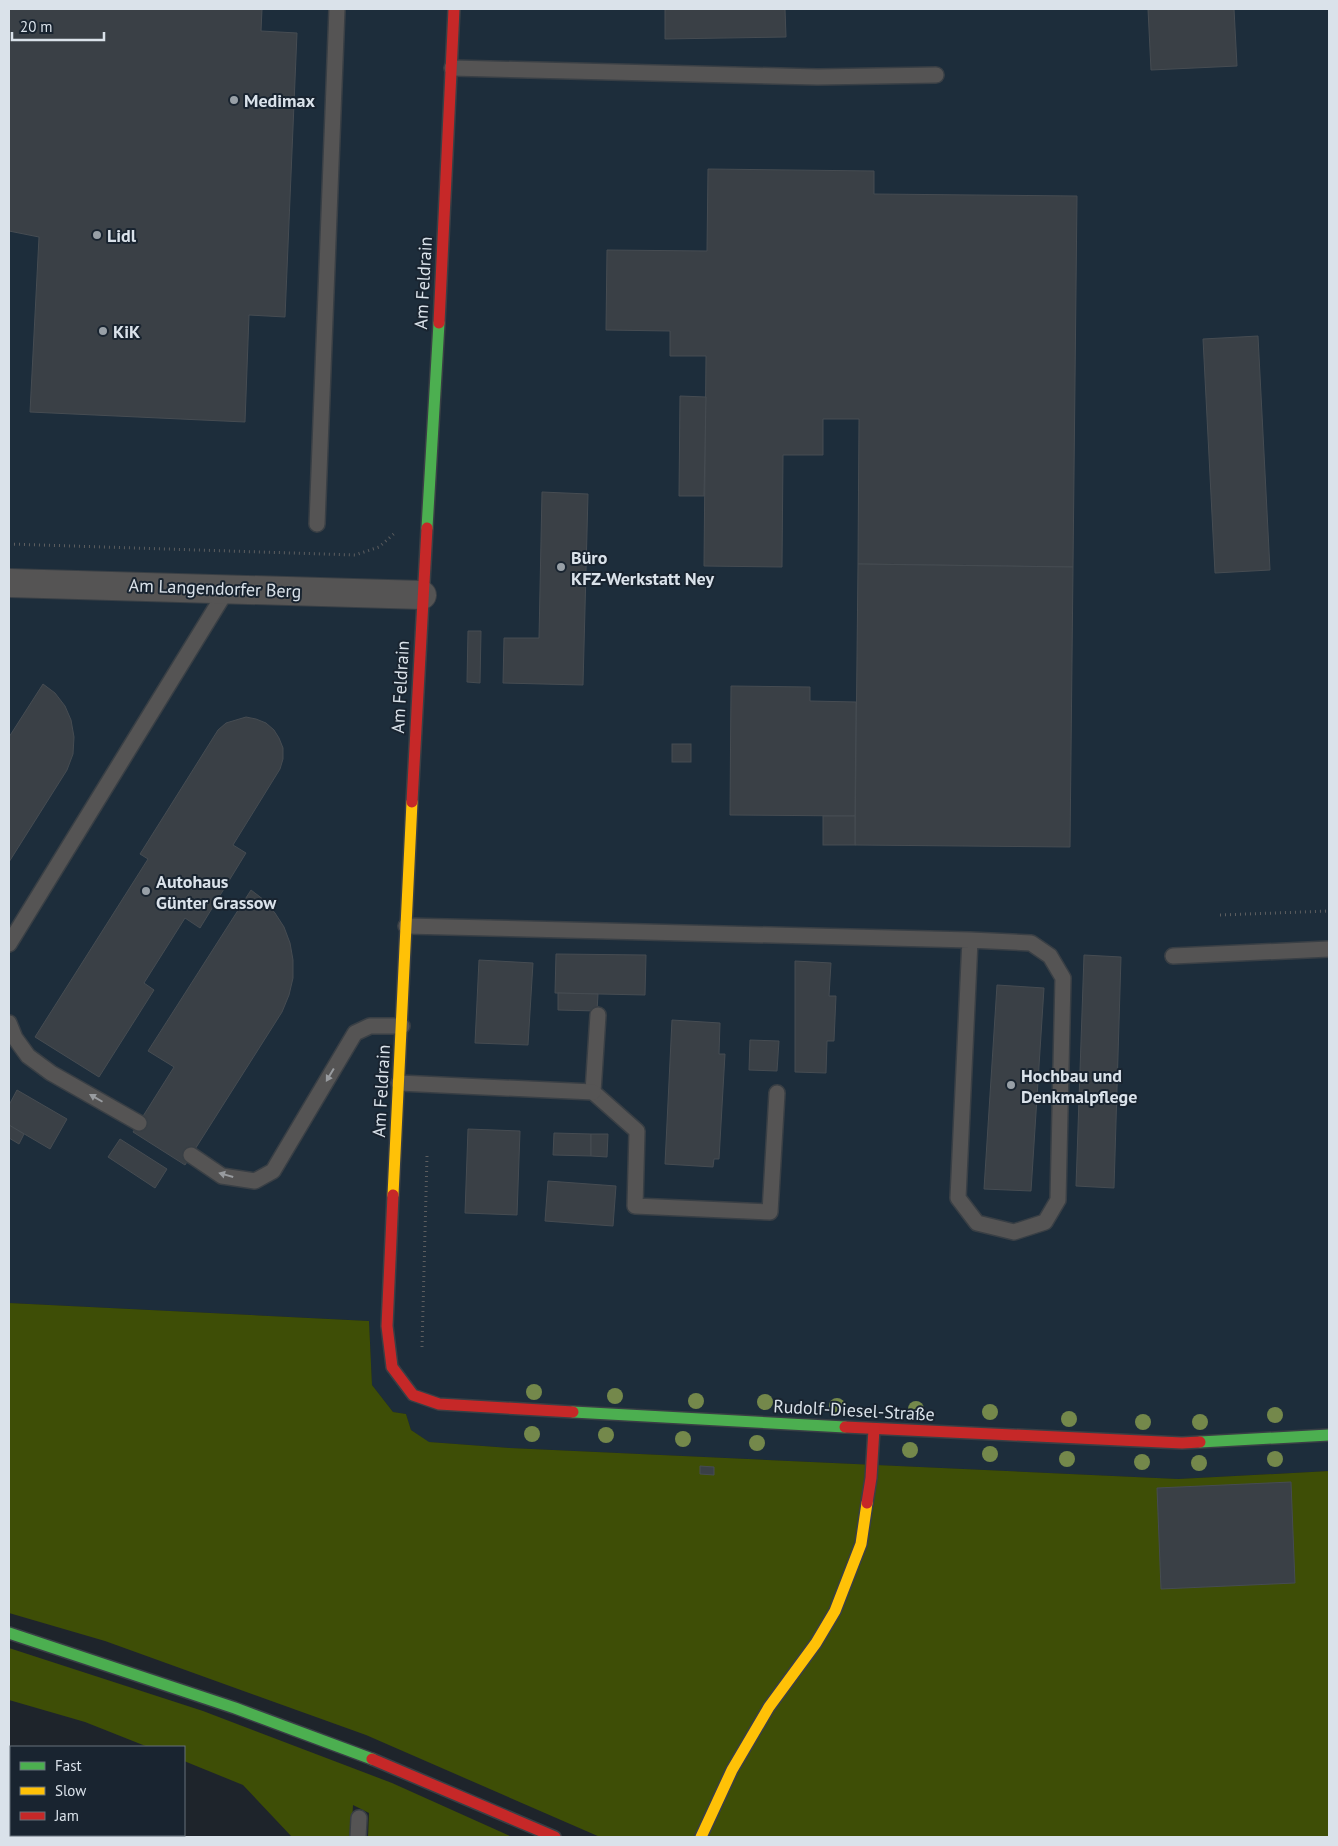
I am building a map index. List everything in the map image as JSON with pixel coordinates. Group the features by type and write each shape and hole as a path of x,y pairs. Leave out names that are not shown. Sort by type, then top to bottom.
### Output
{"main road":[{"name":"Am Feldrain","path":"392,1367 387,1326 398,1083 454,9"},
{"name":"Rudolf-Diesel-Straße","path":"392,1367 413,1395 439,1404 874,1429 1182,1443 1329,1436"},
{"path":"701,1837 732,1770 769,1707 816,1643 835,1611 861,1544 871,1478 874,1429"},
{"path":"9,1633 168,1685 310,1736 443,1788 555,1837"}],"street":[{"name":"Am Langendorfer Berg","path":"9,582 422,594"}],"lane":[{"path":"317,524 337,9"},
{"path":"452,68 818,77 936,74"},
{"path":"9,944 228,588"},
{"path":"406,926 970,940 1031,942 1050,956 1063,978 1058,1200 1045,1222 1014,1232 977,1223 958,1198 970,940"},
{"path":"1173,956 1329,949"},
{"path":"593,1092 598,1015"},
{"path":"9,1022 15,1038 28,1056 51,1072 139,1123"},
{"path":"191,1155 222,1176 255,1181 273,1172 356,1033 370,1026 402,1026"},
{"path":"398,1083 593,1092 638,1130 635,1206 770,1212 777,1093"},
{"path":"358,1837 359,1818"}],"path":[{"path":"9,544 355,555 379,547 399,530"},
{"path":"1220,915 1329,911"}],"shaded area":[{"path":"9,9 1329,9 1329,1471 1178,1479 510,1448 428,1442 411,1430 406,1414 393,1412 372,1385 369,1321 9,1303"}],"green space":[{"path":"9,1303 369,1321 372,1385 393,1412 406,1414 411,1430 429,1442 510,1448 1178,1479 1329,1471 1329,1837 600,1837 366,1735 105,1641 9,1613"},
{"path":"9,1648 203,1711 392,1783 512,1837 368,1837 369,1813 353,1805 351,1837 292,1837 243,1785 185,1761 185,1746 145,1746 85,1722 9,1700"}],"building":[{"path":"9,9 262,9 261,31 297,33 285,317 249,315 245,422 30,412 39,237 9,231"},
{"path":"665,9 785,9 786,37 665,39"},
{"path":"1148,9 1234,9 1237,66 1151,70"},
{"path":"708,169 874,171 874,194 1077,196 1073,567 858,564 859,419 823,419 823,455 783,455 782,567 704,566 706,356 670,356 670,331 606,330 607,250 707,251"},
{"path":"1258,336 1270,570 1215,573 1203,339"},
{"path":"680,396 706,397 704,496 679,496"},
{"path":"542,492 588,494 583,685 503,683 504,638 539,638"},
{"path":"858,564 1073,567 1070,847 855,845"},
{"path":"468,631 481,631 480,683 467,682"},
{"path":"43,684 55,693 65,706 71,720 74,737 73,754 67,770 9,862 9,737"},
{"path":"731,686 810,687 810,701 856,702 855,816 730,815"},
{"path":"246,717 266,723 274,730 283,748 283,759 280,769 233,845 246,853 200,928 185,918 144,983 154,990 99,1077 35,1037 148,859 140,854 218,730 226,723"},
{"path":"672,744 691,744 691,762 672,762"},
{"path":"823,816 855,816 855,845 823,845"},
{"path":"251,890 264,900 275,913 284,927 290,943 293,960 293,978 289,995 282,1012 185,1165 133,1132 174,1067 148,1051"},
{"path":"556,954 646,955 645,995 555,993"},
{"path":"1084,955 1121,957 1114,1188 1076,1186"},
{"path":"479,960 533,963 528,1045 475,1043"},
{"path":"795,961 831,963 829,996 836,996 834,1041 827,1041 826,1073 795,1072"},
{"path":"997,985 1044,988 1031,1191 984,1189"},
{"path":"558,993 598,994 597,1011 558,1010"},
{"path":"672,1020 720,1023 719,1054 725,1054 719,1159 714,1159 713,1167 665,1164"},
{"path":"750,1040 779,1041 777,1071 749,1070"},
{"path":"17,1090 67,1119 50,1149 9,1125 9,1105"},
{"path":"9,1125 24,1134 19,1144 9,1138"},
{"path":"468,1129 520,1131 517,1215 465,1213"},
{"path":"554,1133 591,1134 591,1156 553,1155"},
{"path":"591,1134 608,1134 607,1157 591,1156"},
{"path":"120,1139 167,1169 155,1188 108,1157"},
{"path":"548,1181 616,1186 613,1226 545,1221"},
{"path":"700,1466 714,1467 714,1475 700,1474"},
{"path":"1291,1482 1295,1583 1161,1589 1157,1488"}],"traffic: fast":[{"path":"427,528 439,323"},
{"path":"573,1412 845,1427"},
{"path":"1200,1442 1329,1435"},
{"path":"9,1633 235,1708 372,1759"}],"traffic: slow":[{"path":"393,1195 412,802"},
{"path":"701,1837 732,1770 769,1707 816,1643 835,1611 861,1544 867,1503"}],"traffic: jam":[{"path":"439,323 454,9"},
{"path":"412,802 427,528"},
{"path":"393,1195 387,1326 392,1367 413,1395 439,1404 573,1412"},
{"path":"845,1427 1182,1443 1200,1442"},
{"path":"867,1503 871,1478 874,1429"},
{"path":"372,1759 555,1837"}],"place":[{"name":"Medimax","path":"234,100"},
{"name":"Lidl","path":"97,235"},
{"name":"KiK","path":"103,331"},
{"name":"Büro KFZ-Werkstatt Ney","path":"561,567"},
{"name":"Autohaus Günter Grassow","path":"146,891"},
{"name":"Hochbau und Denkmalpflege","path":"1011,1085"}]}
